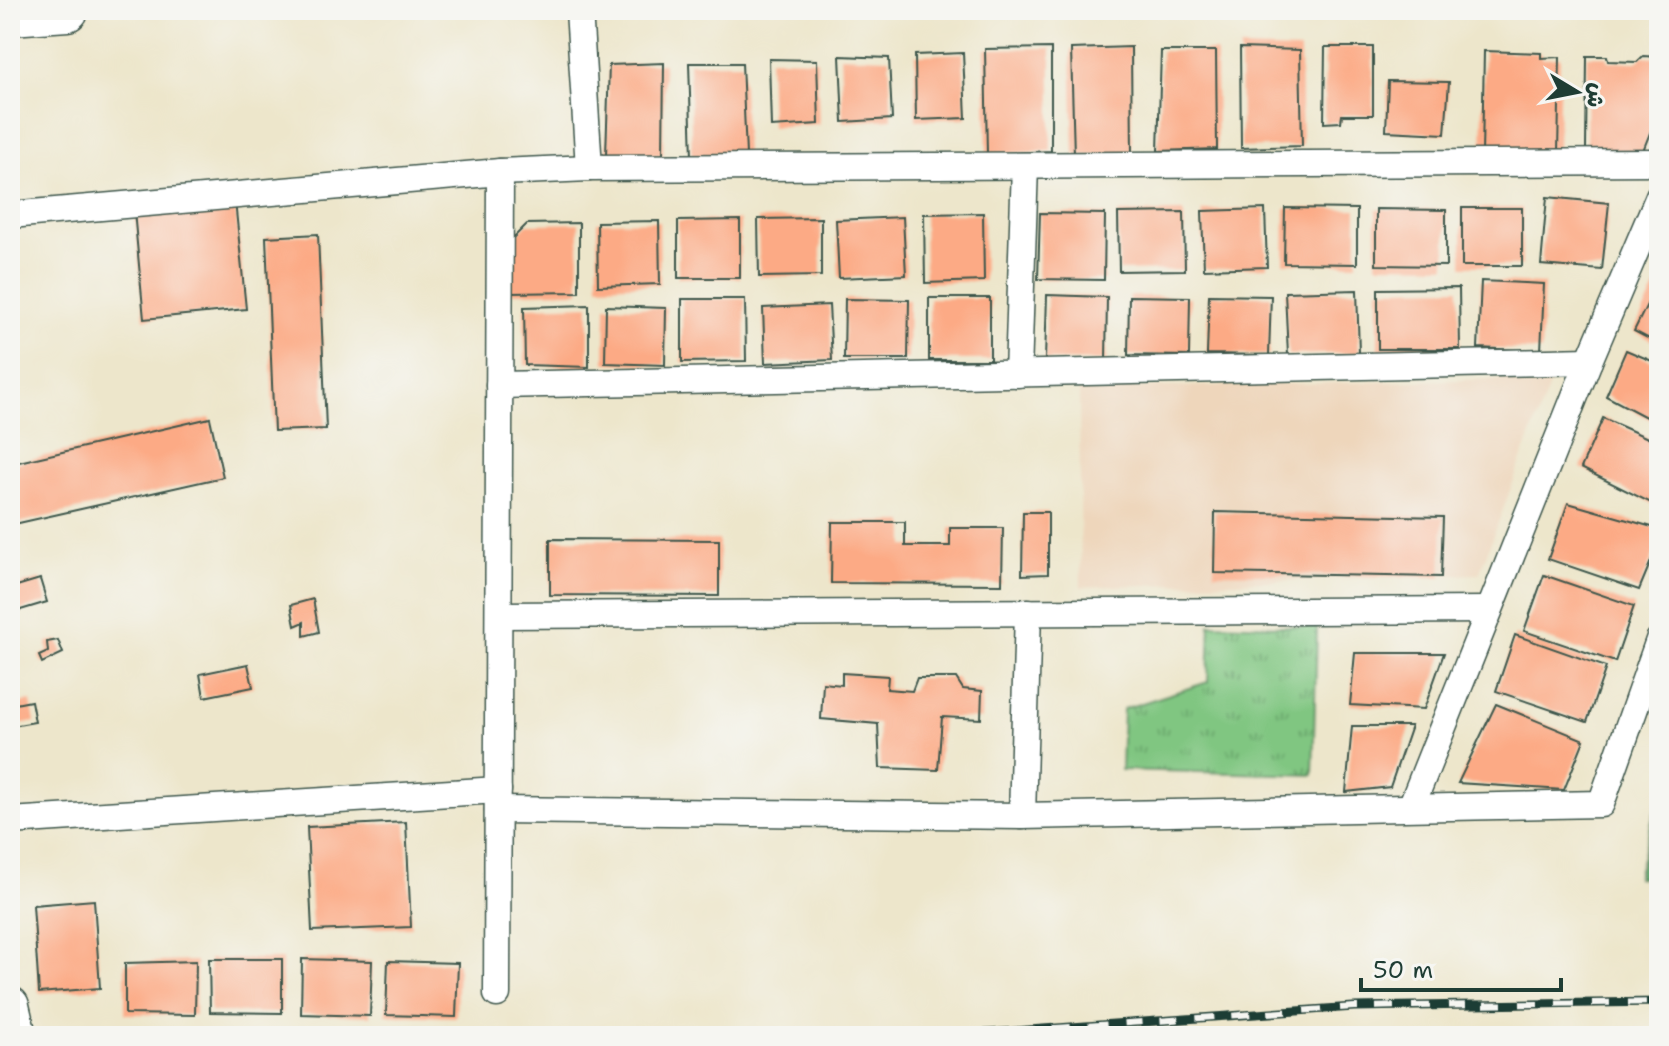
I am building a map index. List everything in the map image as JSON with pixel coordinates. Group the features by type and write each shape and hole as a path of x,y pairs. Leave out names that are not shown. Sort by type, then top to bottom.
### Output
{"main road":[{"path":"10,14 67,10"}],"street":[{"path":"579,10 589,168"},
{"path":"10,215 500,172 589,168 1659,162"},
{"path":"1018,374 1025,166"},
{"path":"497,994 500,172"},
{"path":"1411,807 1589,361 1659,196"},
{"path":"499,385 1589,361"},
{"path":"499,615 1489,610"},
{"path":"1022,816 1028,612"},
{"path":"10,821 498,800 1022,816 1601,804 1659,640"}],"shaded area":[{"path":"1552,378 1479,574 1081,587 1079,389"}],"green space":[{"path":"1210,624 1317,627 1313,775 1121,770 1123,709 1208,682"},
{"path":"1659,795 1659,879 1637,877"}],"building":[{"path":"1131,47 1132,156 1074,155 1071,49"},
{"path":"1325,47 1373,47 1373,115 1342,115 1341,122 1324,123"},
{"path":"1051,48 1051,151 987,154 985,49"},
{"path":"1240,48 1300,50 1302,146 1241,148"},
{"path":"1161,51 1216,51 1217,149 1158,151"},
{"path":"1484,51 1541,53 1541,58 1560,57 1558,152 1482,155"},
{"path":"963,53 966,118 916,120 915,55"},
{"path":"840,56 889,58 892,119 843,122"},
{"path":"1587,56 1607,56 1608,61 1637,62 1643,56 1659,57 1659,110 1642,153 1586,150"},
{"path":"769,59 817,60 819,124 771,127"},
{"path":"664,63 663,155 606,155 609,65"},
{"path":"689,63 742,63 746,155 692,157"},
{"path":"1388,81 1449,82 1445,134 1386,131"},
{"path":"1547,197 1609,203 1602,270 1541,265"},
{"path":"235,201 246,309 144,319 134,211"},
{"path":"1285,208 1357,209 1357,264 1284,263"},
{"path":"1462,208 1522,208 1522,266 1462,266"},
{"path":"1265,209 1267,267 1204,269 1202,211"},
{"path":"1376,209 1446,210 1446,266 1376,265"},
{"path":"1184,212 1185,270 1119,271 1118,213"},
{"path":"983,213 984,281 925,283 924,214"},
{"path":"1040,213 1105,214 1104,280 1038,279"},
{"path":"903,217 906,275 839,278 836,220"},
{"path":"821,218 821,276 759,277 758,219"},
{"path":"740,220 740,278 678,278 678,221"},
{"path":"659,221 660,284 598,286 597,222"},
{"path":"579,223 579,292 509,293 509,242 527,224"},
{"path":"318,234 326,429 274,431 266,237"},
{"path":"1481,281 1544,284 1541,351 1478,348"},
{"path":"1659,285 1659,344 1634,331"},
{"path":"1459,288 1460,349 1378,349 1378,289"},
{"path":"1357,290 1359,353 1288,355 1285,292"},
{"path":"1047,295 1107,297 1106,361 1045,360"},
{"path":"1209,295 1271,296 1269,355 1207,354"},
{"path":"1129,296 1190,297 1189,356 1128,355"},
{"path":"929,298 990,298 990,360 929,360"},
{"path":"682,299 745,299 746,361 682,362"},
{"path":"845,299 909,300 908,359 844,359"},
{"path":"589,305 589,367 525,365 524,307"},
{"path":"829,305 832,360 765,363 763,308"},
{"path":"606,306 666,308 665,365 605,363"},
{"path":"1626,350 1659,364 1659,424 1606,396"},
{"path":"210,418 223,477 10,525 10,464"},
{"path":"1603,418 1659,443 1659,507 1581,468"},
{"path":"1568,503 1659,529 1659,542 1639,590 1548,559"},
{"path":"1023,512 1048,512 1048,574 1022,575"},
{"path":"1215,512 1443,517 1441,577 1214,573"},
{"path":"832,522 905,522 905,546 950,546 950,528 1003,528 1002,584 831,583"},
{"path":"550,539 719,540 719,596 550,595"},
{"path":"1544,575 1634,606 1615,662 1524,631"},
{"path":"40,579 47,602 14,612 10,588"},
{"path":"313,599 319,632 304,636 304,622 295,626 291,605"},
{"path":"1515,635 1606,667 1587,722 1496,691"},
{"path":"58,640 63,653 42,663 39,656 48,652 47,642"},
{"path":"1355,653 1444,653 1424,709 1350,705"},
{"path":"248,664 253,687 204,697 200,674"},
{"path":"842,673 888,676 887,689 912,691 917,678 956,678 963,689 982,691 981,719 942,717 938,770 880,768 878,724 821,719 823,683 842,685"},
{"path":"31,701 35,722 12,726 10,705"},
{"path":"1496,704 1584,740 1564,790 1458,783"},
{"path":"1352,726 1411,726 1390,787 1346,792"},
{"path":"406,822 411,927 312,931 307,827"},
{"path":"94,900 100,988 39,993 33,905"},
{"path":"209,959 282,959 282,1013 210,1012"},
{"path":"302,959 372,961 370,1016 301,1014"},
{"path":"196,961 195,1015 125,1014 125,963"},
{"path":"388,961 458,963 456,1017 386,1015"}],"railway":[{"path":"945,1036 1354,1007 1659,1002"}]}
